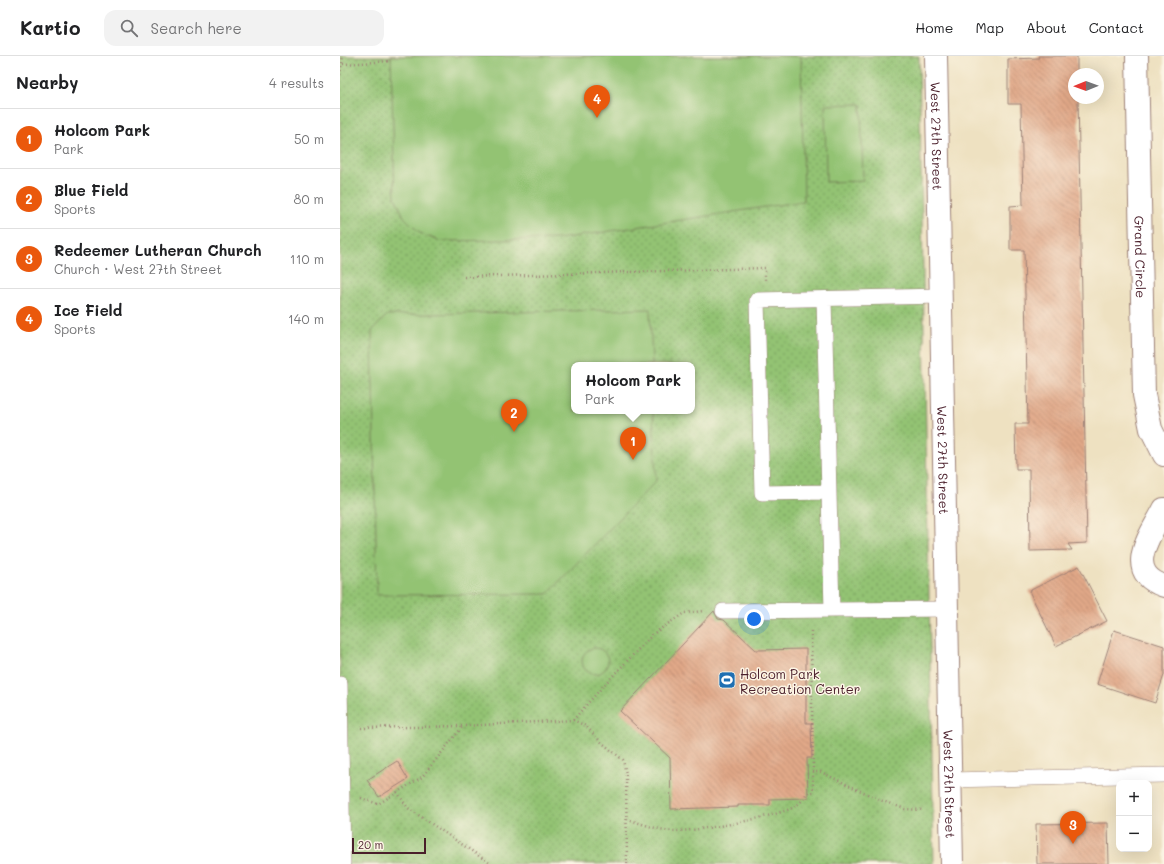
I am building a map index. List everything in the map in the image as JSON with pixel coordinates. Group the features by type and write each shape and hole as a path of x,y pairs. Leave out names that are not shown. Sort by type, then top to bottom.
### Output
{"street":[{"name":"West 27th Street","path":"936,56 952,864"},
{"name":"Grand Circle","path":"1137,56 1144,395 1151,429 1164,455"},
{"path":"1164,509 1143,550 1141,562 1145,575 1155,583 1164,586"}],"lane":[{"path":"828,492 762,493 757,300 941,296"},
{"path":"824,299 832,610"},
{"path":"723,611 947,609"},
{"path":"340,684 343,864"},
{"path":"950,780 1164,775"}],"path":[{"path":"340,75 343,64 343,56"},
{"path":"343,64 391,61"},
{"path":"464,277 765,268 765,287"},
{"path":"573,720 604,684 653,634 684,613 696,611 723,611"},
{"path":"627,819 659,829 677,831 703,829 766,815 793,807 804,799 806,794 813,792 810,631 818,631"},
{"path":"341,729 463,726 573,720 586,726 600,741 623,760 626,774 627,864"},
{"path":"342,792 378,804 422,777 463,726"},
{"path":"813,772 821,772 880,800 905,809 924,810"},
{"path":"397,792 408,808 491,864"}],"green space":[{"path":"340,56 919,56 934,864 340,864"},
{"path":"391,56 801,56 804,201 559,239 441,241 420,233 404,217 395,197"},
{"path":"861,104 863,181 826,182 825,105"},
{"path":"650,309 652,362 571,362 571,414 653,414 656,481 547,594 377,595 372,331 387,315"},
{"path":"595,648 604,652 608,661 604,670 595,674 586,670 582,661 586,652"}],"building":[{"path":"1038,56 1077,56 1077,68 1068,68 1068,104 1078,104 1087,543 1068,544 1072,550 1030,551 1029,469 1016,469 1015,424 1028,424 1024,250 1010,250 1010,206 1023,205 1021,104 1008,104 1008,59 1039,58"},
{"path":"1079,566 1107,621 1056,646 1029,591"},
{"name":"Holcom Park Recreation Center","path":"714,611 718,619 724,620 756,650 806,649 806,723 811,723 812,758 807,758 808,798 770,799 770,805 738,805 738,807 671,809 670,758 620,711"},
{"path":"1114,630 1164,646 1164,675 1155,703 1097,684"},
{"path":"397,761 408,779 379,797 367,780"},
{"path":"1108,823 1109,864 1037,864 1036,824"}],"place":[{"name":"Ice Field","path":"597,118"},
{"name":"Blue Field","path":"514,432"},
{"name":"Holcom Park","path":"633,460"},
{"name":"Holcom Park Recreation Center","path":"727,680"},
{"name":"Redeemer Lutheran Church","path":"1073,844"}]}
